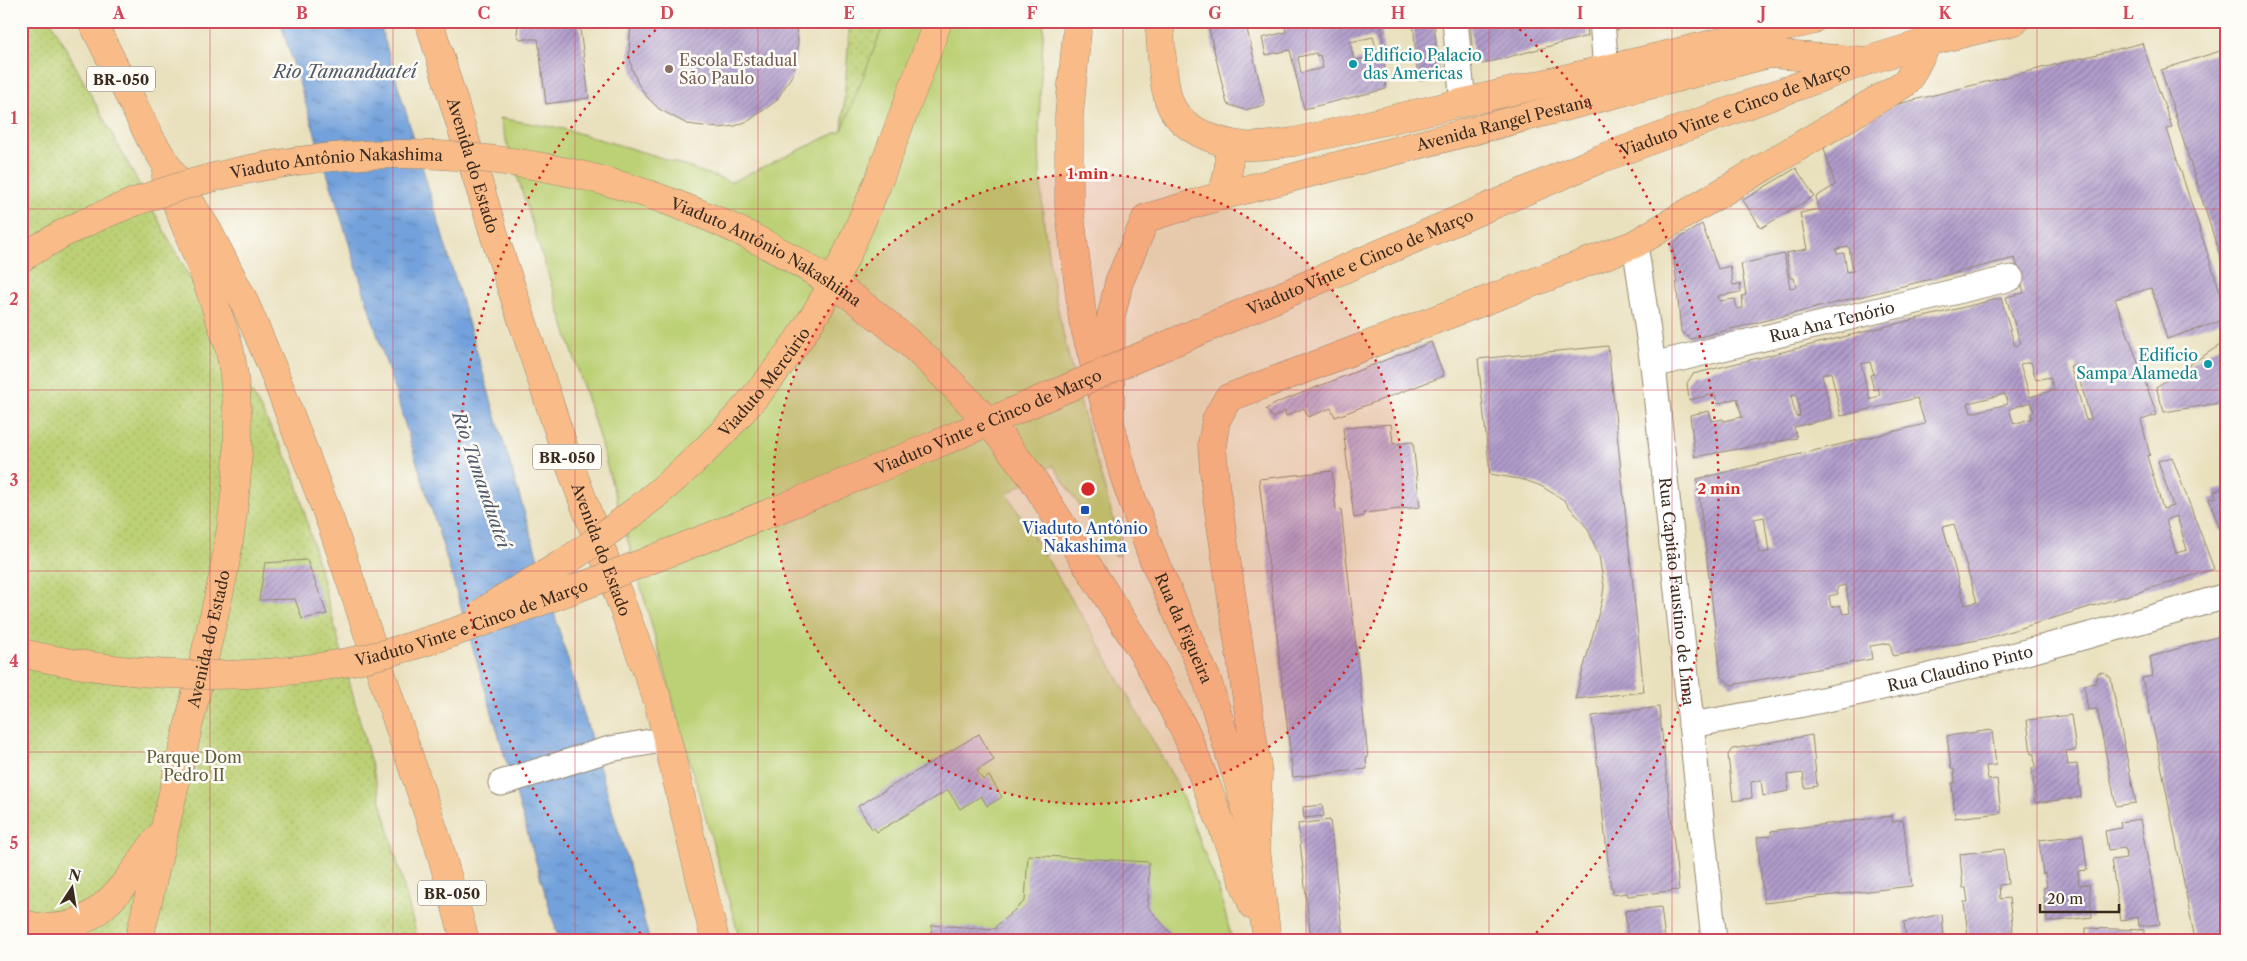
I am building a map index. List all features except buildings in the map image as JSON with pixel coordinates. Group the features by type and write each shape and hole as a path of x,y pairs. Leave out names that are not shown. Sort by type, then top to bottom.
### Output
{"main road":[{"name":"Avenida do Estado","path":"92,21 150,138 204,274 229,349 237,403 239,461 233,524 222,581 139,940"},
{"name":"Avenida do Estado","path":"429,21 498,247 563,444 658,701 715,940"},
{"name":"Viaduto Mercúrio","path":"454,632 501,598 560,565 638,509 701,456 754,400 806,329 848,252 880,177 938,21"},
{"name":"Rua da Figueira","path":"1078,21 1069,116 1069,205 1083,321 1124,476 1152,556 1206,680 1255,840 1267,940"},
{"name":"Avenida Rangel Pestana","path":"1159,21 1166,87 1170,102 1178,119 1202,134 1226,143 1246,146 1294,142 1811,21"},
{"path":"1255,840 1258,774 1215,484 1212,445 1216,420 1228,398 1635,244 1907,82 1928,42 2015,21"},
{"name":"Viaduto Vinte e Cinco de Março","path":"21,653 67,664 132,673 198,676 263,674 328,666 391,652 454,632 569,592 821,494 1600,160 1866,61 1928,42"},
{"name":"Avenida Rangel Pestana","path":"1110,420 1111,317 1119,282 1146,218 1221,196 1769,54 1866,61"},
{"name":"Avenida do Estado","path":"150,138 208,231 243,299 272,367 340,551 439,846 465,940"},
{"path":"1221,196 1227,182 1230,154 1226,143"},
{"name":"Viaduto Antônio Nakashima","path":"21,258 66,232 143,200 222,176 304,160 387,154 470,156 553,168 634,188 712,217 786,254 856,300 920,352 979,411 1030,476 1146,658 1187,735 1267,940"},
{"path":"21,923 38,928 55,928 86,920 96,914 120,890 165,829"}],"street":[{"path":"1455,21 1463,103"},
{"path":"1602,21 1606,69"},
{"name":"Rua Capitão Faustino de Lima","path":"1635,244 1653,364 1714,940"},
{"name":"Rua Ana Tenório","path":"1653,364 2011,278"},
{"name":"Rua Claudino Pinto","path":"1691,726 1748,716 1947,674 2112,630 2226,596"},
{"path":"502,783 610,749 667,739"}],"green space":[{"name":"Parque Dom Pedro II","path":"21,21 51,21 293,469 418,940 21,940"},
{"path":"850,21 885,21 842,130"},
{"path":"885,21 1044,21 1039,146 1045,234 1061,326 1122,550 1117,556 1110,553 1053,465 1007,494 1095,637 1177,784 1219,890 1232,940 740,940 596,427 499,118 564,129 653,155 731,182 842,130"}],"water":[{"name":"Rio Tamanduateí","path":"280,21 379,21 641,907 649,940 559,940 444,550"}],"place":[{"name":"Edifício Palacio das Americas","path":"1353,64"},
{"name":"Escola Estadual São Paulo","path":"669,69"},
{"name":"Edifício Sampa Alameda","path":"2208,364"},
{"name":"Viaduto Antônio Nakashima","path":"1085,510"}]}
